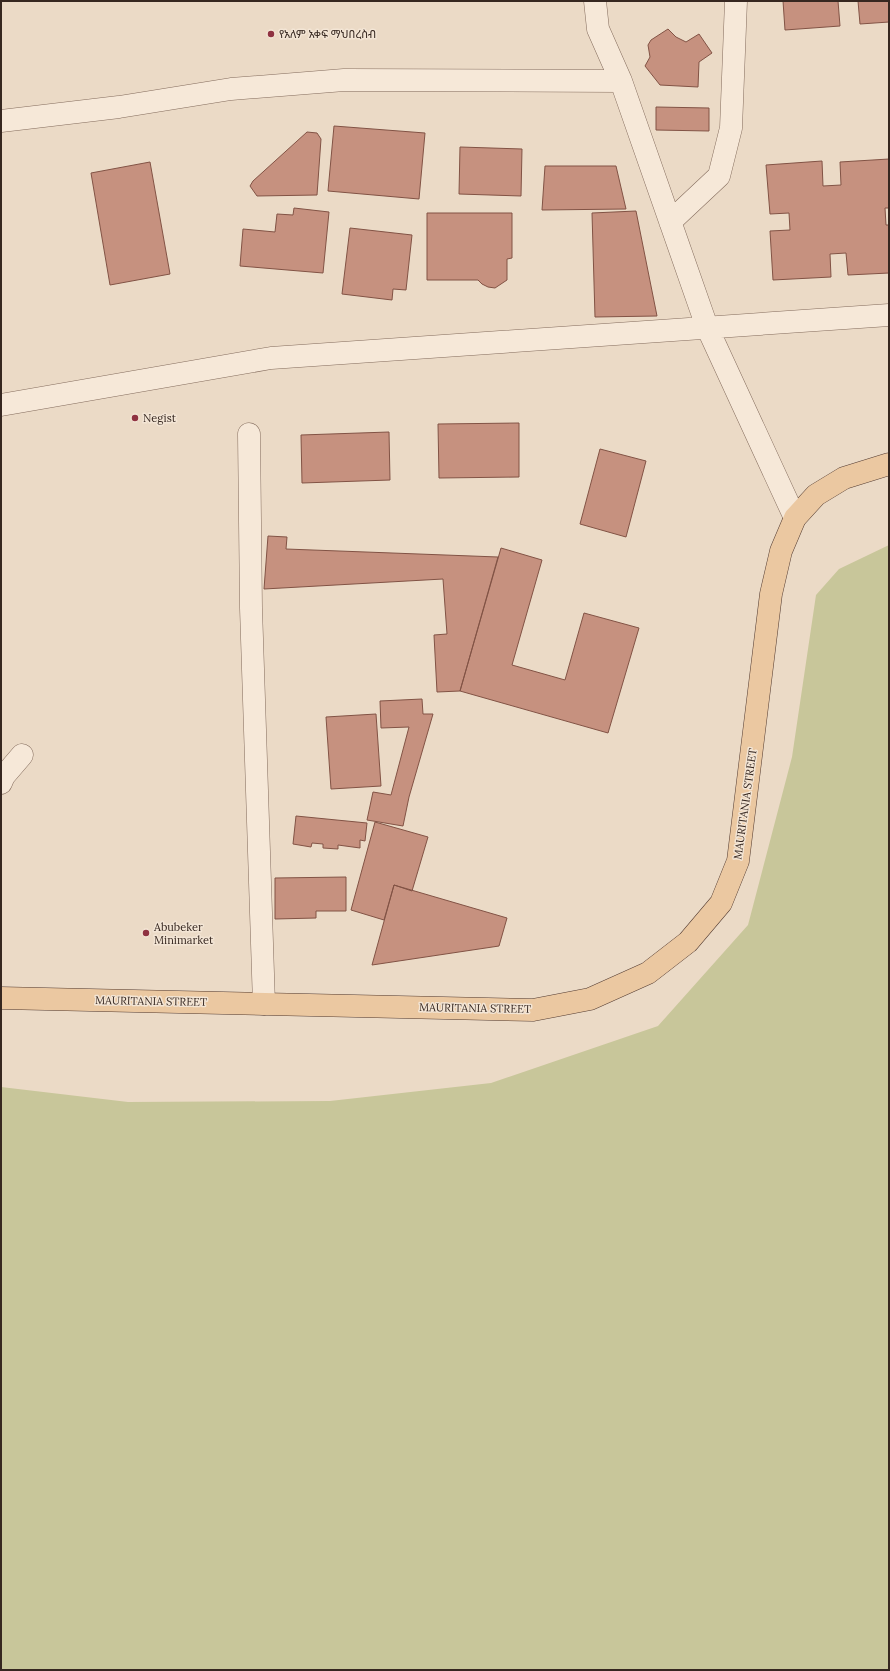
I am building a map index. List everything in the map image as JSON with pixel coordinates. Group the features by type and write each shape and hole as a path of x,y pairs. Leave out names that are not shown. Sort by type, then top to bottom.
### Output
{"main road":[{"name":"MAURITANIA STREET","path":"1,998 533,1010 590,999 648,973 688,942 721,903 738,861 772,594 780,551 795,518 816,495 844,478 889,464"}],"street":[{"path":"595,1 598,29 621,81 707,327 795,518"},
{"path":"670,222 719,176 731,128 736,1"},
{"path":"1,121 119,106 231,89 344,80 621,81"},
{"path":"1,405 270,358 889,315"},
{"path":"249,434 252,616 264,1004"},
{"path":"1,783 4,776 22,754"}],"shaded area":[{"path":"889,545 889,1670 1,1670 1,1087 128,1102 330,1101 491,1083 658,1026 748,925 792,757 816,595 839,569"}],"building":[{"path":"783,1 838,1 840,26 785,30"},
{"path":"858,1 889,1 889,22 860,24"},
{"path":"668,29 676,37 686,42 699,34 712,53 699,62 698,87 660,85 645,66 650,57 648,45 651,40"},
{"path":"656,107 709,108 709,131 656,130"},
{"path":"334,126 425,133 419,199 328,191"},
{"path":"307,132 317,133 321,139 317,195 257,196 250,186 253,181"},
{"path":"460,147 522,149 521,196 459,194"},
{"path":"889,159 889,208 885,208 886,225 889,225 889,273 848,275 846,253 830,254 831,277 773,280 770,231 790,230 789,213 770,214 766,165 822,161 823,186 841,185 840,162"},
{"path":"150,162 170,274 110,285 91,173"},
{"path":"545,166 616,166 626,209 542,210"},
{"path":"294,208 329,212 323,273 240,266 243,229 275,232 277,214 293,215"},
{"path":"636,211 657,316 595,317 592,213"},
{"path":"427,213 512,213 512,258 507,259 507,280 495,288 488,287 478,280 427,280"},
{"path":"350,228 412,235 406,290 393,289 392,300 342,294"},
{"path":"519,423 519,477 439,478 438,424"},
{"path":"389,432 390,480 302,483 301,435"},
{"path":"600,449 646,461 626,537 580,524"},
{"path":"268,536 287,537 286,549 498,557 460,691 437,692 434,635 447,634 443,579 264,589"},
{"path":"501,548 542,560 512,665 565,680 584,613 639,628 608,733 460,691"},
{"path":"422,699 423,714 433,714 409,797 403,826 367,820 373,792 391,795 409,727 381,728 380,701"},
{"path":"376,714 381,786 331,789 326,717"},
{"path":"296,816 367,823 365,841 360,840 360,848 338,845 338,849 323,848 323,844 312,843 311,847 293,844"},
{"path":"375,822 428,837 412,891 394,885 384,920 351,910"},
{"path":"346,877 346,911 316,911 316,918 275,919 275,878"},
{"path":"394,885 507,918 499,946 372,965"}],"place":[{"name":"የአለም አቀፍ ማህበረስብ","path":"271,34"},
{"name":"Negist","path":"135,418"},
{"name":"Abubeker Minimarket","path":"146,933"}]}
